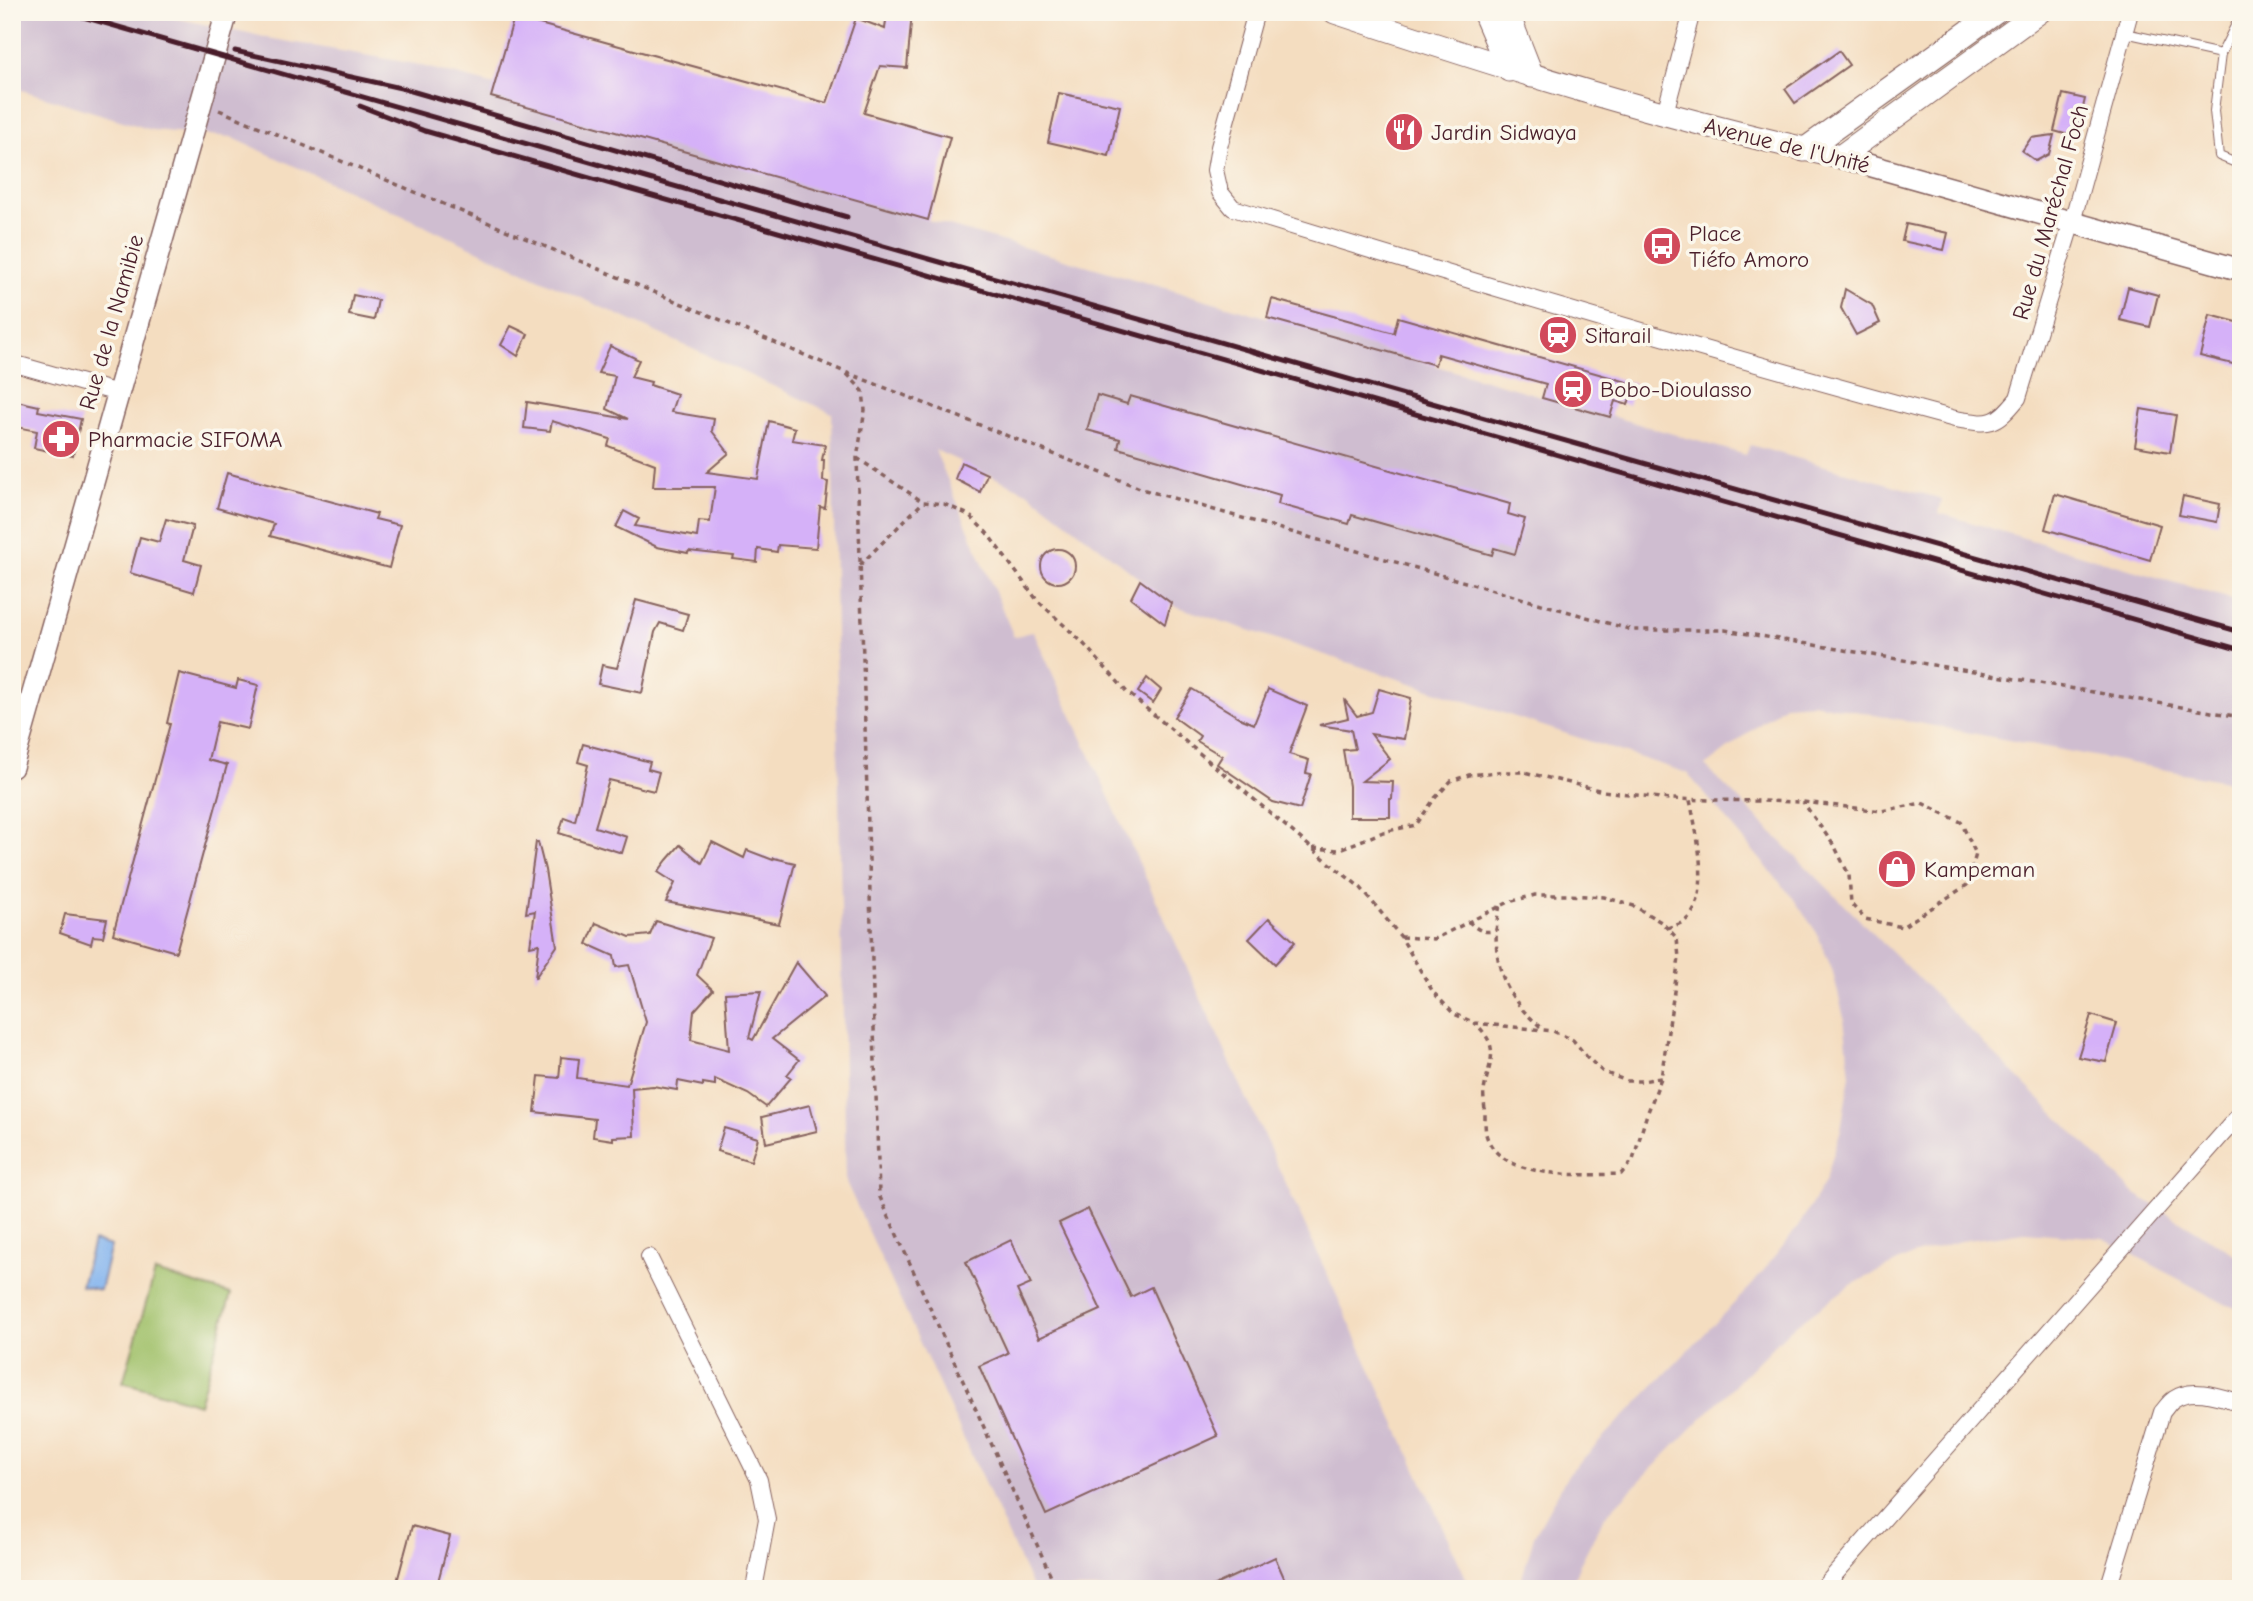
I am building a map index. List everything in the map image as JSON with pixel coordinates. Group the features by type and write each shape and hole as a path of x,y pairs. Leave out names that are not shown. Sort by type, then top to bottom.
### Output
{"main road":[{"name":"Avenue de l'Unité","path":"1335,12 1509,70 1840,158"},
{"path":"1484,12 1509,70"},
{"path":"1507,12 1532,76"},
{"path":"1804,150 1996,12"},
{"path":"1840,158 2039,12"}],"street":[{"name":"Rue du Maréchal Foch","path":"1256,12 1219,146 1215,170 1220,192 1233,208 1743,362 1955,419 1981,423 2001,419 2018,398 2072,222 2130,12"},
{"path":"1665,113 1692,12"},
{"name":"Rue de la Namibie","path":"12,767 225,13"},
{"name":"Avenue de l'Unité","path":"1840,158 2241,270"},
{"path":"12,363 118,394"},
{"path":"1822,1589 2241,1113"},
{"path":"649,1257 759,1480 767,1519 754,1589"},
{"path":"2108,1589 2162,1412 2173,1400 2186,1393 2213,1394 2241,1403"}],"lane":[{"path":"2241,13 2221,54 2214,111 2219,156 2241,165"},
{"path":"2125,33 2221,54"}],"path":[{"path":"201,102 845,373 1144,490 1632,630 1725,630 2241,717"},
{"path":"845,373 863,391 865,410 856,458 879,1195 1057,1589"},
{"path":"856,458 923,502 944,504 969,516 987,533 1037,600 1082,642 1127,692 1362,888 1401,937 1433,992 1454,1014 1475,1023 1553,1031 1573,1040 1602,1072 1627,1081 1661,1078"},
{"path":"859,566 923,502"},
{"path":"1311,848 1338,850 1383,832 1416,825 1435,797 1451,781 1479,774 1524,772 1628,795 1690,800 1803,802 1882,811 1922,803 1961,822 1976,854 1967,885 1902,927 1865,919 1851,904 1849,875 1835,846 1803,802"},
{"path":"1667,928 1684,922 1696,906 1701,876 1698,837 1690,800"},
{"path":"1401,937 1434,939 1500,906 1535,895 1604,897 1634,906 1661,922 1677,938 1679,958 1661,1078 1633,1160 1621,1174 1582,1175 1535,1171 1513,1164 1497,1154 1486,1135 1484,1093 1494,1052 1486,1034 1475,1023"},
{"path":"1500,906 1496,930 1500,965 1506,985 1515,1000 1544,1030"},
{"path":"1468,921 1478,930 1487,933 1496,930"}],"shaded area":[{"path":"12,12 148,12 262,37 410,63 495,85 492,97 1746,455 1750,445 1942,499 1939,513 2241,602 2241,784 1813,703 1785,705 1705,766 2135,1194 2241,1258 2241,1310 2103,1238 2025,1232 1960,1241 1912,1255 1849,1286 1789,1330 1604,1517 1570,1589 1519,1589 1534,1536 1569,1473 1753,1284 1798,1227 1825,1182 1841,1129 1850,1075 1844,1018 1833,972 1817,933 1793,898 1687,773 1175,606 1029,493 935,450 1014,637 1033,631 1471,1589 1033,1589 846,1182 832,413 231,137 152,130 12,87"}],"green space":[{"path":"155,1272 231,1294 199,1404 123,1382"}],"water":[{"path":"93,1241 111,1246 100,1290 81,1286"}],"building":[{"path":"887,12 912,12 907,68 880,66 864,113 950,137 928,220 491,97 514,17 827,103 856,18 885,29"},
{"path":"1839,51 1849,65 1795,103 1785,89"},
{"path":"1059,93 1120,106 1109,156 1048,142"},
{"path":"2063,94 2085,99 2076,137 2054,131"},
{"path":"2054,135 2049,154 2036,161 2022,151 2031,138"},
{"path":"1906,224 1948,233 1944,250 1902,241"},
{"path":"2128,287 2158,295 2150,327 2120,320"},
{"path":"1845,289 1872,305 1880,323 1856,335 1841,308"},
{"path":"353,295 378,300 374,320 349,315"},
{"path":"1272,299 1394,333 1398,317 1634,384 1628,405 1615,401 1610,417 1542,398 1546,384 1438,354 1435,365 1267,318"},
{"path":"2210,315 2241,323 2241,366 2200,356"},
{"path":"511,326 528,334 518,356 501,345"},
{"path":"610,346 639,360 631,377 651,382 650,385 677,394 671,412 714,419 712,431 729,453 707,472 758,479 769,421 795,428 792,440 825,445 822,460 823,481 828,482 825,508 820,507 816,548 778,545 777,552 758,549 757,562 733,559 734,556 688,553 657,547 616,527 624,511 639,519 635,526 697,537 699,521 710,522 715,487 653,487 655,464 608,446 610,439 552,421 550,431 524,428 527,402 628,419 607,409 615,376 598,373"},
{"path":"1097,395 1127,404 1130,396 1510,504 1508,514 1525,519 1515,554 1494,548 1492,555 1352,515 1349,524 1278,504 1280,495 1118,448 1120,439 1087,430"},
{"path":"12,400 39,406 38,411 81,419 73,456 34,448 37,431 12,426"},
{"path":"2141,409 2176,415 2170,452 2135,446"},
{"path":"961,462 987,474 980,492 955,479"},
{"path":"227,473 377,514 375,519 400,525 389,568 270,536 274,524 217,508"},
{"path":"2055,494 2160,525 2150,560 2045,529"},
{"path":"2183,496 2220,504 2217,522 2179,515"},
{"path":"166,519 193,526 184,560 201,565 194,592 130,573 140,537 159,542"},
{"path":"1058,549 1070,554 1075,566 1070,578 1058,583 1046,578 1041,566 1046,554"},
{"path":"1140,580 1171,603 1165,624 1131,598"},
{"path":"636,600 688,614 683,630 660,623 655,632 642,693 598,684 602,665 617,668"},
{"path":"179,673 236,688 238,680 258,685 248,729 217,722 208,760 227,765 176,952 113,934 170,724 167,723"},
{"path":"1147,678 1161,690 1153,703 1138,692"},
{"path":"1192,689 1254,724 1268,689 1307,706 1289,754 1309,760 1306,773 1311,774 1300,809 1273,802 1217,764 1222,756 1197,741 1200,736 1174,717"},
{"path":"1379,689 1411,698 1404,739 1371,734 1390,759 1362,781 1393,782 1390,817 1349,817 1349,786 1343,750 1355,749 1351,730 1319,725 1348,718 1344,699 1357,716 1372,712"},
{"path":"583,744 650,762 648,769 659,772 654,791 609,780 595,827 627,837 622,853 559,833 564,817 575,821 588,765 578,762"},
{"path":"536,842 545,870 557,946 535,978 539,944 530,946 535,911 526,913"},
{"path":"712,842 744,858 747,850 773,860 774,858 795,863 779,924 666,902 675,883 658,872 667,860 680,845 702,863"},
{"path":"65,914 107,919 103,937 93,936 91,944 60,933"},
{"path":"1269,918 1295,942 1275,964 1249,939"},
{"path":"656,921 711,938 697,975 713,990 694,1011 691,1040 729,1050 725,993 761,991 749,1038 753,1040 796,962 825,996 772,1039 799,1060 787,1075 791,1078 766,1107 748,1094 715,1079 715,1085 703,1083 703,1086 678,1081 677,1090 653,1086 632,1088 634,1136 613,1137 613,1140 593,1137 595,1119 535,1112 539,1076 559,1078 561,1057 579,1059 577,1078 627,1085 646,1022 629,965 616,967 614,956 587,944 596,923 630,937 650,935"},
{"path":"2091,1015 2117,1023 2106,1062 2078,1057"},
{"path":"810,1105 817,1131 766,1143 762,1117"},
{"path":"724,1128 758,1138 751,1161 717,1151"},
{"path":"1088,1209 1131,1297 1151,1287 1218,1436 1046,1515 979,1366 1008,1353 966,1262 1011,1240 1031,1284 1017,1290 1039,1338 1101,1310 1059,1223"},
{"path":"412,1526 450,1536 436,1589 395,1589"},
{"path":"1275,1557 1289,1589 1206,1589"}],"railway":[{"path":"66,12 2241,632"},
{"path":"235,51 401,88 847,217"},
{"path":"360,106 425,131 2241,650"}],"place":[{"name":"Jardin Sidwaya","path":"1404,132"},
{"name":"Place Tiéfo Amoro","path":"1662,246"},
{"name":"Sitarail","path":"1558,335"},
{"name":"Bobo-Dioulasso","path":"1573,389"},
{"name":"Pharmacie SIFOMA","path":"61,439"},
{"name":"Kampeman","path":"1897,869"}]}
